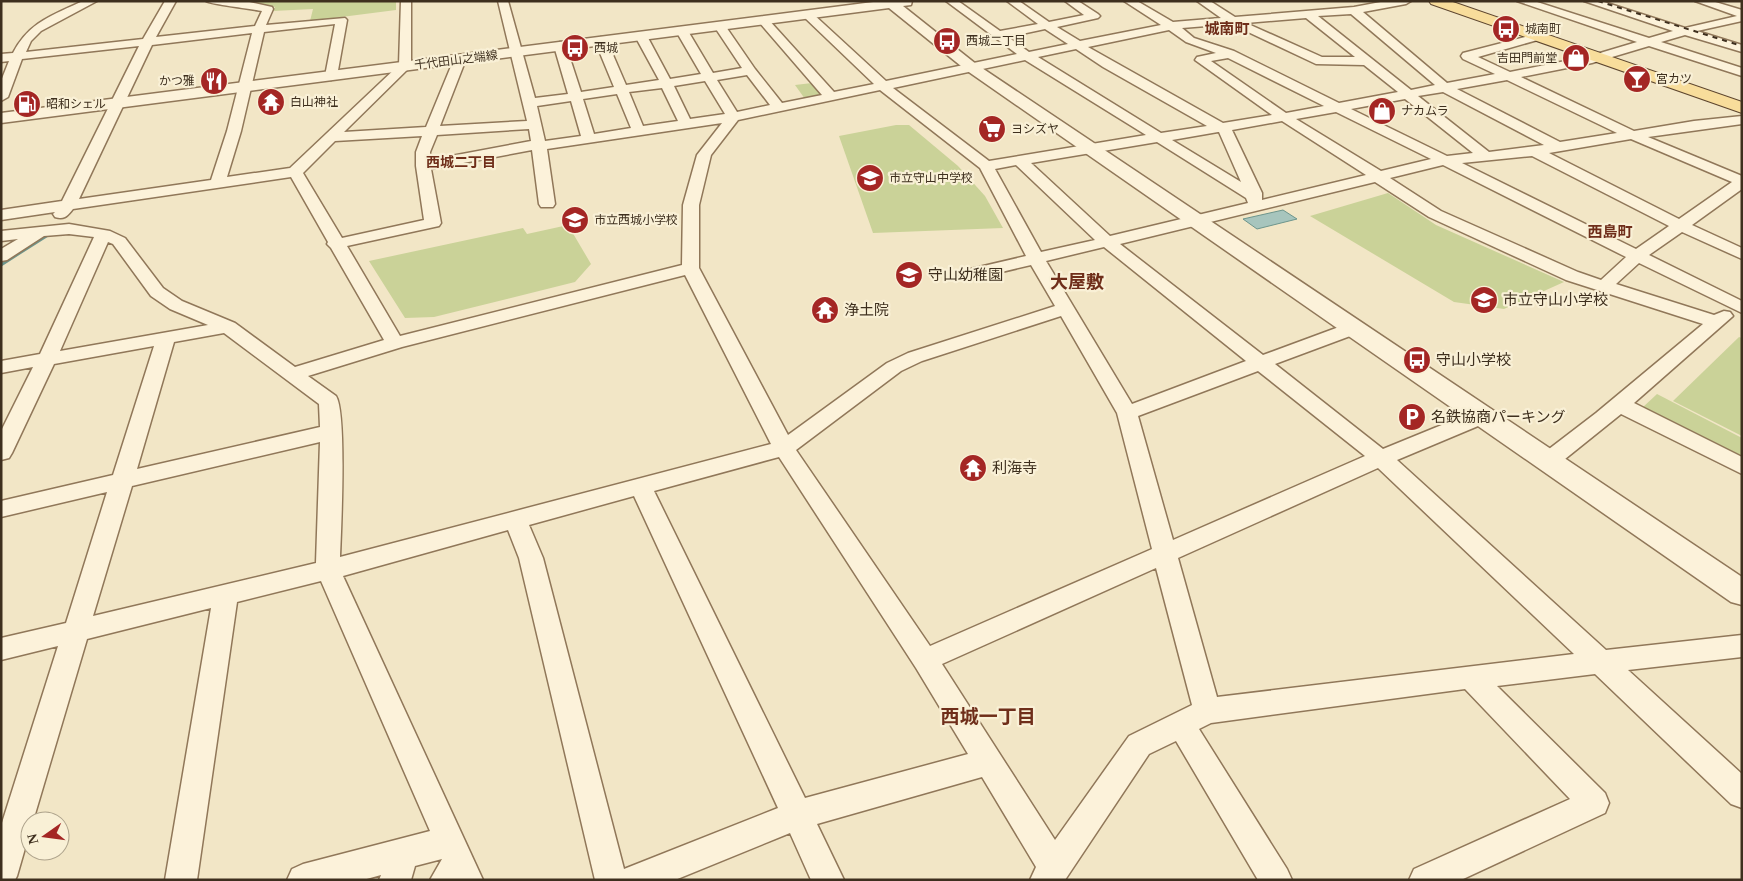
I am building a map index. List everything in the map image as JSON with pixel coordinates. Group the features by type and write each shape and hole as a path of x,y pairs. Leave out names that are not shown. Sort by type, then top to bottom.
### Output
{"main road":[{"path":"1436,1 1742,108"}],"street":[{"path":"1,97 18,56 30,35 45,24 92,1"},
{"path":"1,256 48,230 68,205 147,42 171,1"},
{"path":"211,1 232,2 268,9 259,30 234,131 218,182"},
{"path":"1,215 294,172 404,66 406,1"},
{"path":"503,1 535,125 546,204"},
{"path":"951,1 1027,56 1255,201"},
{"path":"1012,1 1077,45 1225,130 1254,193 1255,201"},
{"path":"998,35 1094,16 1070,1"},
{"path":"1129,1 1171,26 1190,40 1230,54 1636,257 1740,306"},
{"path":"1202,1 1233,20 1320,60 1364,61"},
{"path":"423,166 539,145 733,117 1171,26 1354,10 1377,3 1406,1"},
{"path":"1522,1 1742,72"},
{"path":"1589,1 1742,42"},
{"path":"1610,1 1742,49"},
{"path":"1700,1 1742,14"},
{"path":"897,2 971,67 1742,593"},
{"name":"千代田山之端線","path":"1,118 897,2"},
{"path":"1260,8 1274,17"},
{"path":"1354,10 1444,87 1558,147"},
{"path":"808,14 883,86 986,166 1036,258 1127,414 1207,711"},
{"path":"1308,14 1364,61 1485,156"},
{"path":"986,166 1160,139 1507,76 1596,58 1690,29 1742,18"},
{"path":"1,58 341,20 331,76"},
{"path":"763,20 830,96"},
{"path":"720,26 750,72 778,107"},
{"path":"682,31 733,117"},
{"path":"641,36 667,84 686,125"},
{"path":"1537,37 1467,56 1632,135 1742,181"},
{"path":"601,41 639,132"},
{"path":"560,46 589,139"},
{"path":"1230,54 1200,60 1284,117 1436,214 1572,276 1716,322"},
{"path":"335,244 433,223 423,166 423,152 460,59"},
{"path":"530,103 750,72"},
{"path":"733,117 704,155 691,205 690,268 784,448 925,660 989,762 1050,874 1139,745 1207,711 1601,661 1740,648"},
{"path":"968,275 1195,220 1255,201 1379,177 1443,161 1558,147 1742,120"},
{"path":"331,137 535,125"},
{"path":"1534,150 1679,225 1742,254"},
{"path":"1020,160 1106,241 1380,458 1601,661 1742,794"},
{"path":"294,172 394,344"},
{"path":"1605,285 1636,257 1742,181"},
{"path":"1,271 69,229"},
{"path":"1,236 69,229 104,234 119,240 157,292 176,305 228,327 329,401 331,432 328,570 456,866 399,867 303,880"},
{"path":"1,453 47,359 104,234"},
{"path":"292,374 394,344 690,268"},
{"path":"1545,460 1557,454 1716,322 1740,306"},
{"path":"1,649 328,570 784,448 894,367 915,357 1066,308"},
{"path":"1,367 228,327"},
{"path":"1127,414 1354,328"},
{"path":"1,876 166,338"},
{"path":"1619,404 1742,466"},
{"path":"925,660 1380,458 1483,416"},
{"path":"1,509 331,432"},
{"path":"641,486 828,880"},
{"path":"516,520 531,558 611,880"},
{"path":"181,880 226,595"},
{"path":"1425,880 1594,803 1471,677"},
{"path":"1181,724 1276,880"},
{"path":"635,880 797,815 989,762"}],"green space":[{"path":"246,1 396,1 396,10 310,21 313,9 273,11 275,7"},
{"path":"812,83 823,95 805,99 795,85"},
{"path":"896,125 909,125 958,166 985,196 1003,228 873,233 839,136"},
{"path":"1388,193 1436,225 1564,282 1504,309 1454,302 1310,216"},
{"path":"568,225 591,264 575,282 434,317 405,318 369,261 523,228 527,234"},
{"path":"1739,337 1742,338 1742,436 1673,401"},
{"path":"1657,394 1742,438 1742,460 1641,409"}],"water":[{"path":"1283,210 1297,219 1257,229 1243,219"}],"waterway":[{"path":"1,264 48,234"}],"railway":[{"path":"1598,1 1742,46"}],"place":[{"name":"城南町","path":"1506,29"},
{"name":"西城二丁目","path":"947,41"},
{"name":"西城","path":"575,48"},
{"name":"吉田門前堂","path":"1576,58"},
{"name":"宮カツ","path":"1637,79"},
{"name":"かつ雅","path":"214,81"},
{"name":"白山神社","path":"271,102"},
{"name":"昭和シェル","path":"27,104"},
{"name":"ナカムラ","path":"1382,111"},
{"name":"ヨシズヤ","path":"992,129"},
{"name":"市立守山中学校","path":"870,178"},
{"name":"市立西城小学校","path":"575,220"},
{"name":"守山幼稚園","path":"909,275"},
{"name":"市立守山小学校","path":"1484,300"},
{"name":"浄土院","path":"825,310"},
{"name":"守山小学校","path":"1417,360"},
{"name":"名鉄協商パーキング","path":"1412,417"},
{"name":"利海寺","path":"973,468"}],"district":[{"name":"城南町","path":"1227,29"},
{"name":"西城二丁目","path":"461,162"},
{"name":"西島町","path":"1610,232"},
{"name":"大屋敷","path":"1077,282"},
{"name":"西城一丁目","path":"988,716"}]}
